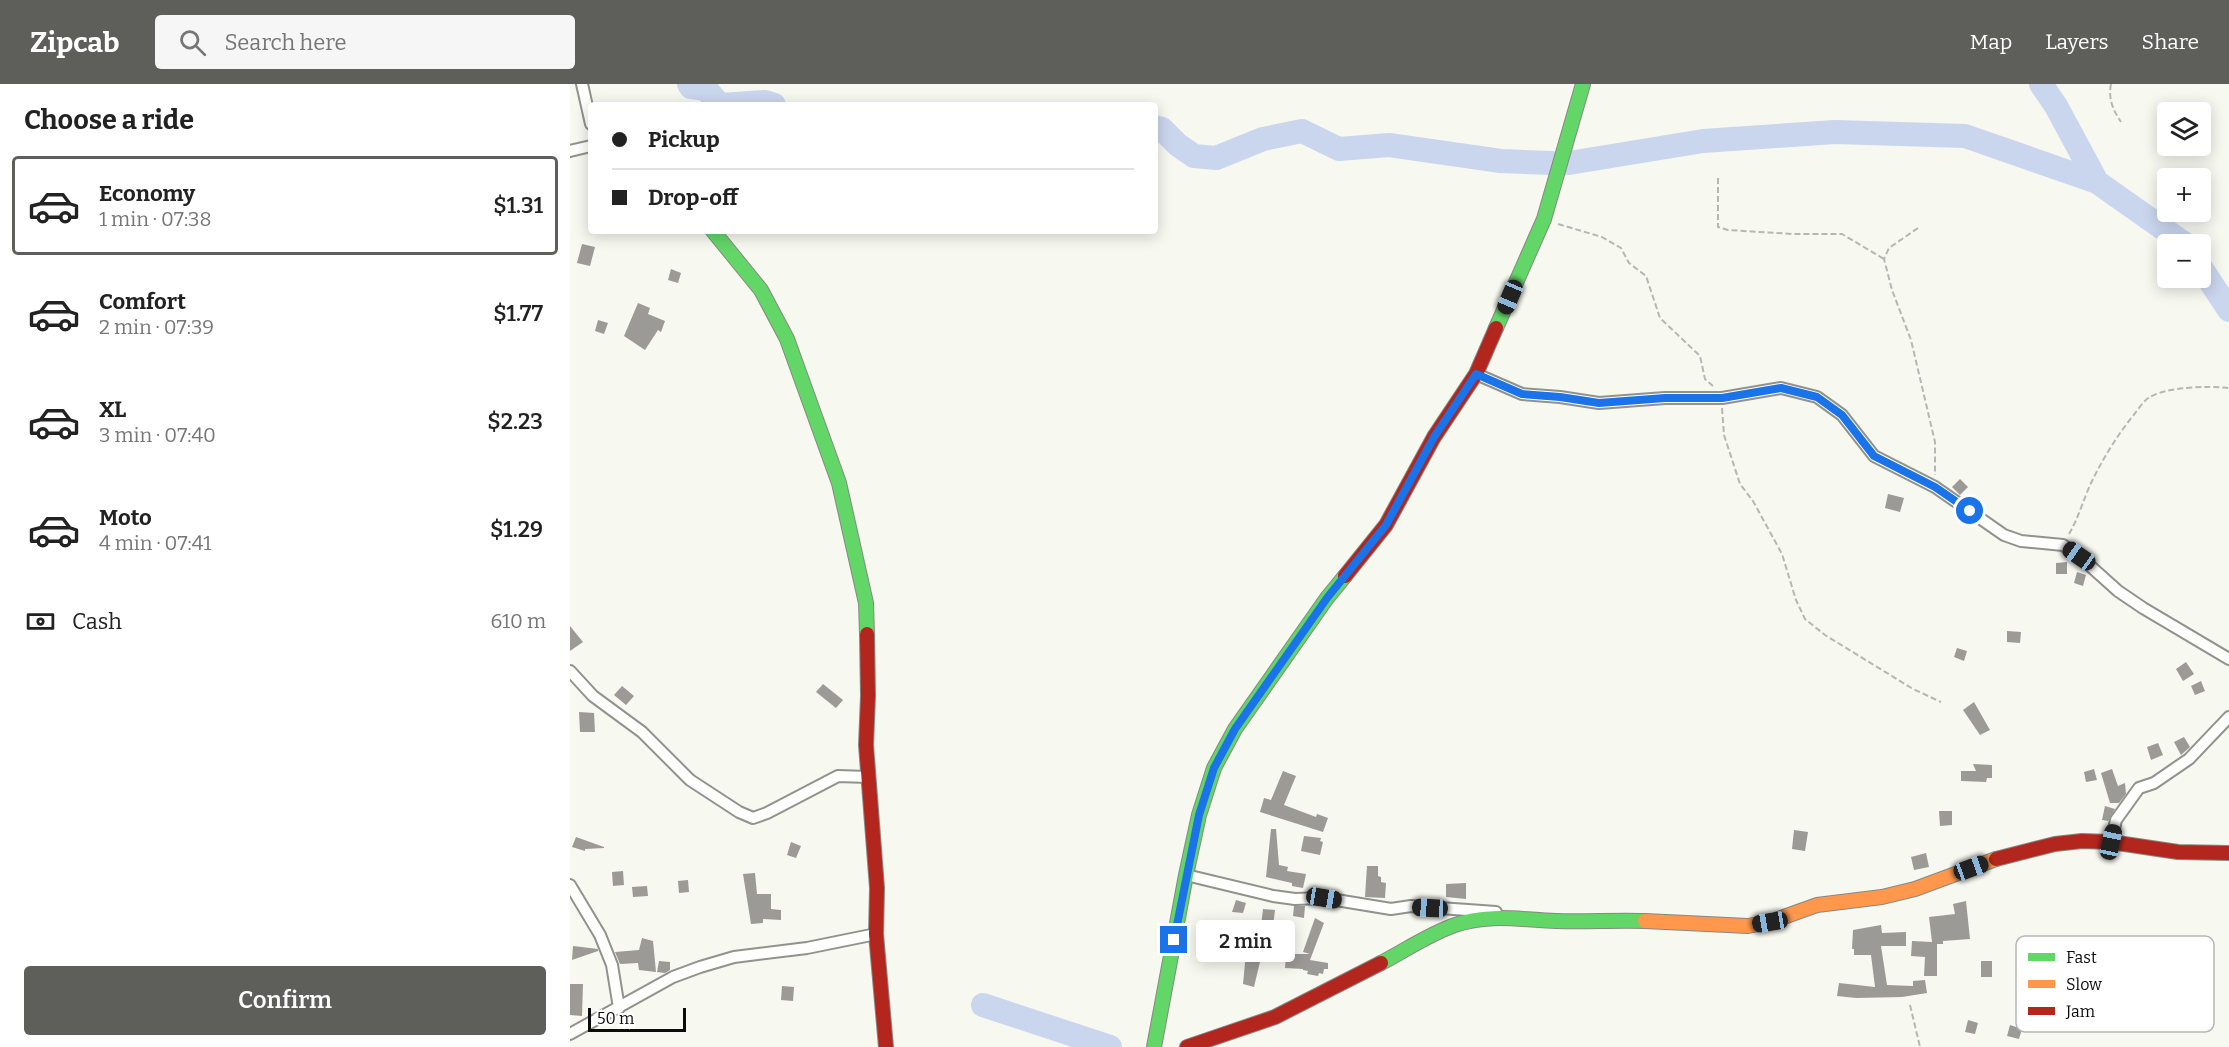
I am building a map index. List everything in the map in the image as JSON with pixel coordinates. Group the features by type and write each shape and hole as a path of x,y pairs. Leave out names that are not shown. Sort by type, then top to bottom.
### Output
{"street":[{"path":"582,84 588,111"},
{"path":"1154,1047 1186,875 1199,815 1214,768 1235,729 1327,598 1386,525 1434,437 1476,374 1544,219 1583,84"},
{"path":"570,151 588,147"},
{"path":"716,234 761,290 787,339 839,483 866,603 868,696 866,745 877,888 876,934 886,1047"},
{"path":"1476,374 1522,394 1599,403 1665,398 1722,398 1781,388 1817,397 1842,415 1874,456 1935,487 2004,535 2021,541 2063,545 2079,556 2118,591 2229,659"},
{"path":"570,672 593,696 642,732 690,780 739,812 753,818 838,776 868,777"},
{"path":"2111,842 2116,820 2139,788 2154,783 2189,759 2229,717"},
{"path":"1186,875 1295,899 1324,898 1391,909 1410,906 1489,911 1556,921 1616,920 1748,926 1770,922 1817,905 1882,897 1915,889 1990,861 2030,849 2082,841 2111,842 2178,852 2229,854"},
{"path":"570,885 600,935 612,965 619,1008"},
{"path":"1187,1047 1275,1017 1392,958 1428,936 1457,924 1484,918 1520,917"},
{"path":"570,1034 673,977 700,967 734,957 807,948 876,934"}],"path":[{"path":"2111,84 2112,108 2121,122"},
{"path":"1718,178 1718,226 1728,230 1772,233 1842,234 1884,259"},
{"path":"1544,219 1602,237 1621,248 1629,263 1646,276 1660,318 1700,356 1705,379 1722,392 1724,435 1740,484 1753,501 1782,554 1796,600 1805,619 1904,683 1941,702"},
{"path":"1918,228 1889,248 1884,259 1892,290 1911,340 1935,442 1935,487"},
{"path":"2063,545 2079,518 2092,481 2105,456 2121,430 2147,399 2164,392 2209,386 2229,388"},
{"path":"1910,1005 1920,1047"}],"building":[{"path":"582,244 595,247 590,266 577,263"},
{"path":"671,269 681,273 678,283 668,280"},
{"path":"638,303 650,308 648,314 665,321 661,332 658,330 645,350 624,336"},
{"path":"598,320 608,323 604,334 595,331"},
{"path":"1960,479 1968,487 1960,495 1952,487"},
{"path":"1888,494 1904,498 1900,512 1885,508"},
{"path":"2067,562 2067,574 2056,574 2056,563"},
{"path":"2077,572 2086,575 2083,586 2074,583"},
{"path":"570,626 583,642 570,651"},
{"path":"2007,631 2021,632 2020,643 2007,642"},
{"path":"1957,648 1967,651 1964,661 1954,657"},
{"path":"2186,662 2194,674 2183,681 2176,669"},
{"path":"2201,681 2205,691 2195,695 2191,686"},
{"path":"823,684 843,700 836,708 816,692"},
{"path":"622,686 634,696 626,705 614,695"},
{"path":"1974,702 1990,730 1980,735 1963,710"},
{"path":"579,712 594,713 595,732 580,732"},
{"path":"2184,737 2190,747 2181,755 2174,742"},
{"path":"2158,743 2163,755 2151,760 2147,747"},
{"path":"1973,764 1992,765 1992,778 1987,778 1986,782 1961,781 1961,771 1976,771"},
{"path":"2094,769 2097,780 2086,782 2084,772"},
{"path":"2112,769 2118,786 2125,783 2126,794 2119,803 2110,803 2101,773"},
{"path":"1283,771 1296,776 1284,805 1316,817 1317,814 1328,818 1323,832 1260,812 1264,798 1271,800"},
{"path":"2105,806 2115,809 2108,821 2102,820"},
{"path":"1939,811 1952,811 1952,825 1940,826"},
{"path":"1271,829 1276,829 1279,865 1288,867 1287,871 1306,874 1303,888 1266,877"},
{"path":"1794,830 1808,832 1805,851 1792,849"},
{"path":"1304,836 1321,838 1320,841 1323,842 1320,855 1301,851"},
{"path":"576,837 604,848 585,849 585,851 572,847"},
{"path":"791,842 801,846 796,858 787,855"},
{"path":"1926,853 1929,867 1914,870 1911,857"},
{"path":"1367,866 1378,866 1378,876 1381,877 1381,882 1386,883 1385,898 1365,897"},
{"path":"623,871 624,885 613,886 612,872"},
{"path":"755,873 757,894 771,894 771,909 781,910 781,920 763,919 763,923 751,924 743,874"},
{"path":"688,880 689,892 679,893 678,881"},
{"path":"1466,883 1466,899 1446,897 1446,884"},
{"path":"647,886 648,896 633,897 632,887"},
{"path":"1236,900 1246,903 1243,913 1232,912"},
{"path":"1966,901 1970,939 1943,941 1943,944 1937,944 1937,976 1924,976 1925,957 1911,956 1912,941 1932,942 1929,917 1955,914 1953,904"},
{"path":"1294,906 1305,906 1304,918 1293,916"},
{"path":"1263,909 1275,910 1273,927 1261,926"},
{"path":"1315,918 1324,923 1310,960 1328,963 1328,969 1324,969 1323,974 1319,973 1318,976 1307,974 1308,971 1303,969 1285,968 1286,954 1310,954 1303,952"},
{"path":"1881,925 1882,933 1906,932 1906,946 1881,946 1887,985 1913,986 1913,981 1925,980 1927,993 1902,997 1837,996 1839,983 1875,987 1871,955 1854,955 1853,930"},
{"path":"642,938 653,941 656,972 639,970 638,963 620,964 615,952 639,950"},
{"path":"1252,942 1264,945 1254,987 1243,984 1245,963"},
{"path":"573,946 598,949 598,951 572,960"},
{"path":"659,961 670,962 670,970 665,973 657,972"},
{"path":"1981,961 1992,961 1992,977 1981,977"},
{"path":"570,984 583,984 582,1016 570,1015"},
{"path":"782,986 794,987 793,1001 781,1000"},
{"path":"1968,1020 1978,1023 1975,1034 1965,1032"},
{"path":"2010,1025 2016,1027 2016,1032 2021,1032 2019,1039 2007,1036"}],"waterway":[{"path":"689,84 691,87 706,89 717,102"},
{"path":"2041,84 2056,106 2097,182 2171,234"},
{"path":"1158,128 1194,156 1216,158 1263,139 1302,131 1339,149 1389,145 1501,161 1551,163"},
{"path":"1569,163 1703,141 1835,132 1965,136 2097,182"},
{"path":"2211,283 2229,310"},
{"path":"983,1005 1110,1047"}],"traffic: fast":[{"path":"1496,328 1544,219 1583,84"},
{"path":"715,234 761,290 787,339 839,483 866,603 867,634"},
{"path":"1154,1047 1186,875 1199,815 1214,768 1235,729 1345,576"},
{"path":"1381,963 1445,929 1480,919 1645,921"}],"traffic: slow":[{"path":"1645,921 1748,926 1770,922 1817,905 1882,897 1915,889 1996,859"}],"traffic: jam":[{"path":"1345,576 1386,525 1434,437 1476,374 1496,328"},
{"path":"867,634 866,745 877,888 876,934 886,1047"},
{"path":"1996,859 2055,844 2082,841 2111,842 2178,852 2229,853"},
{"path":"1187,1047 1275,1017 1381,963"}],"route":[{"path":"1174,940 1199,815 1214,768 1235,729 1327,598 1386,525 1434,437 1476,374 1522,394 1599,403 1665,398 1738,397 1781,388 1817,397 1842,415 1874,456 1935,487 1970,511"}]}
